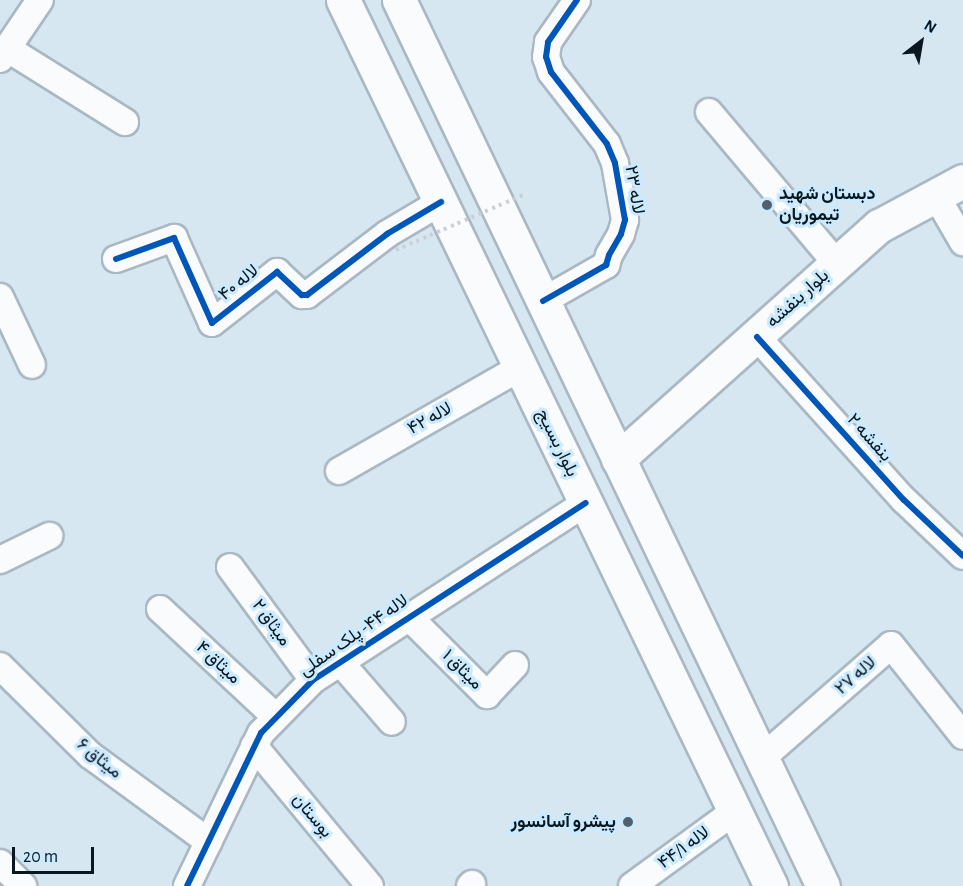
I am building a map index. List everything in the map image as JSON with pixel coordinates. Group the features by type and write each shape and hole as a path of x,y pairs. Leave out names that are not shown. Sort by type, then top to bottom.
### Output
{"main road":[{"name":"بلوار بسیج","path":"343,0 771,886"},
{"path":"399,0 823,886"},
{"name":"بلوار بنفشه","path":"618,459 879,226 949,188"}],"street":[{"path":"40,0 4,54 125,122"},
{"name":"لاله ۲۳","path":"543,302 606,266 625,220 615,163 607,144 551,72 546,57 548,42 577,0"},
{"path":"709,112 837,264"},
{"path":"949,188 963,242"},
{"name":"لاله ۴۰","path":"116,259 174,238 212,323 277,272 302,295 307,295 387,234 441,202"},
{"path":"0,297 32,365"},
{"name":"بنفشه ۲","path":"757,337 904,500 963,556"},
{"name":"لاله ۴۲","path":"339,471 521,367"},
{"name":"لاله ۴۴- پلک سفلی","path":"188,886 261,733 313,680 408,616 586,503"},
{"path":"0,560 49,536"},
{"name":"میثاق ۲","path":"230,567 313,680"},
{"name":"میثاق ۴","path":"160,609 276,717"},
{"name":"میثاق ۱","path":"408,616 487,695 515,665"},
{"name":"لاله ۲۷","path":"762,758 891,645 963,736"},
{"path":"340,662 392,722"},
{"name":"میثاق ۶","path":"0,666 90,755 209,842"},
{"name":"بوستان","path":"254,746 370,886"},
{"name":"لاله ۴۴/۱","path":"632,886 735,811"},
{"path":"0,863 23,886"}],"path":[{"path":"396,250 523,195"}],"cycle path":[{"path":"543,301 606,265 625,220 615,163 607,144 551,72 546,57 548,42 577,0"},
{"path":"116,259 174,238 212,323 277,272 302,295 307,295 387,234 441,202"},
{"path":"757,337 904,500 963,556"},
{"path":"187,886 261,733 313,680 586,503"}],"place":[{"name":"دبستان شهید تیموریان","path":"767,205"},
{"name":"پیشرو آسانسور","path":"628,822"}]}
